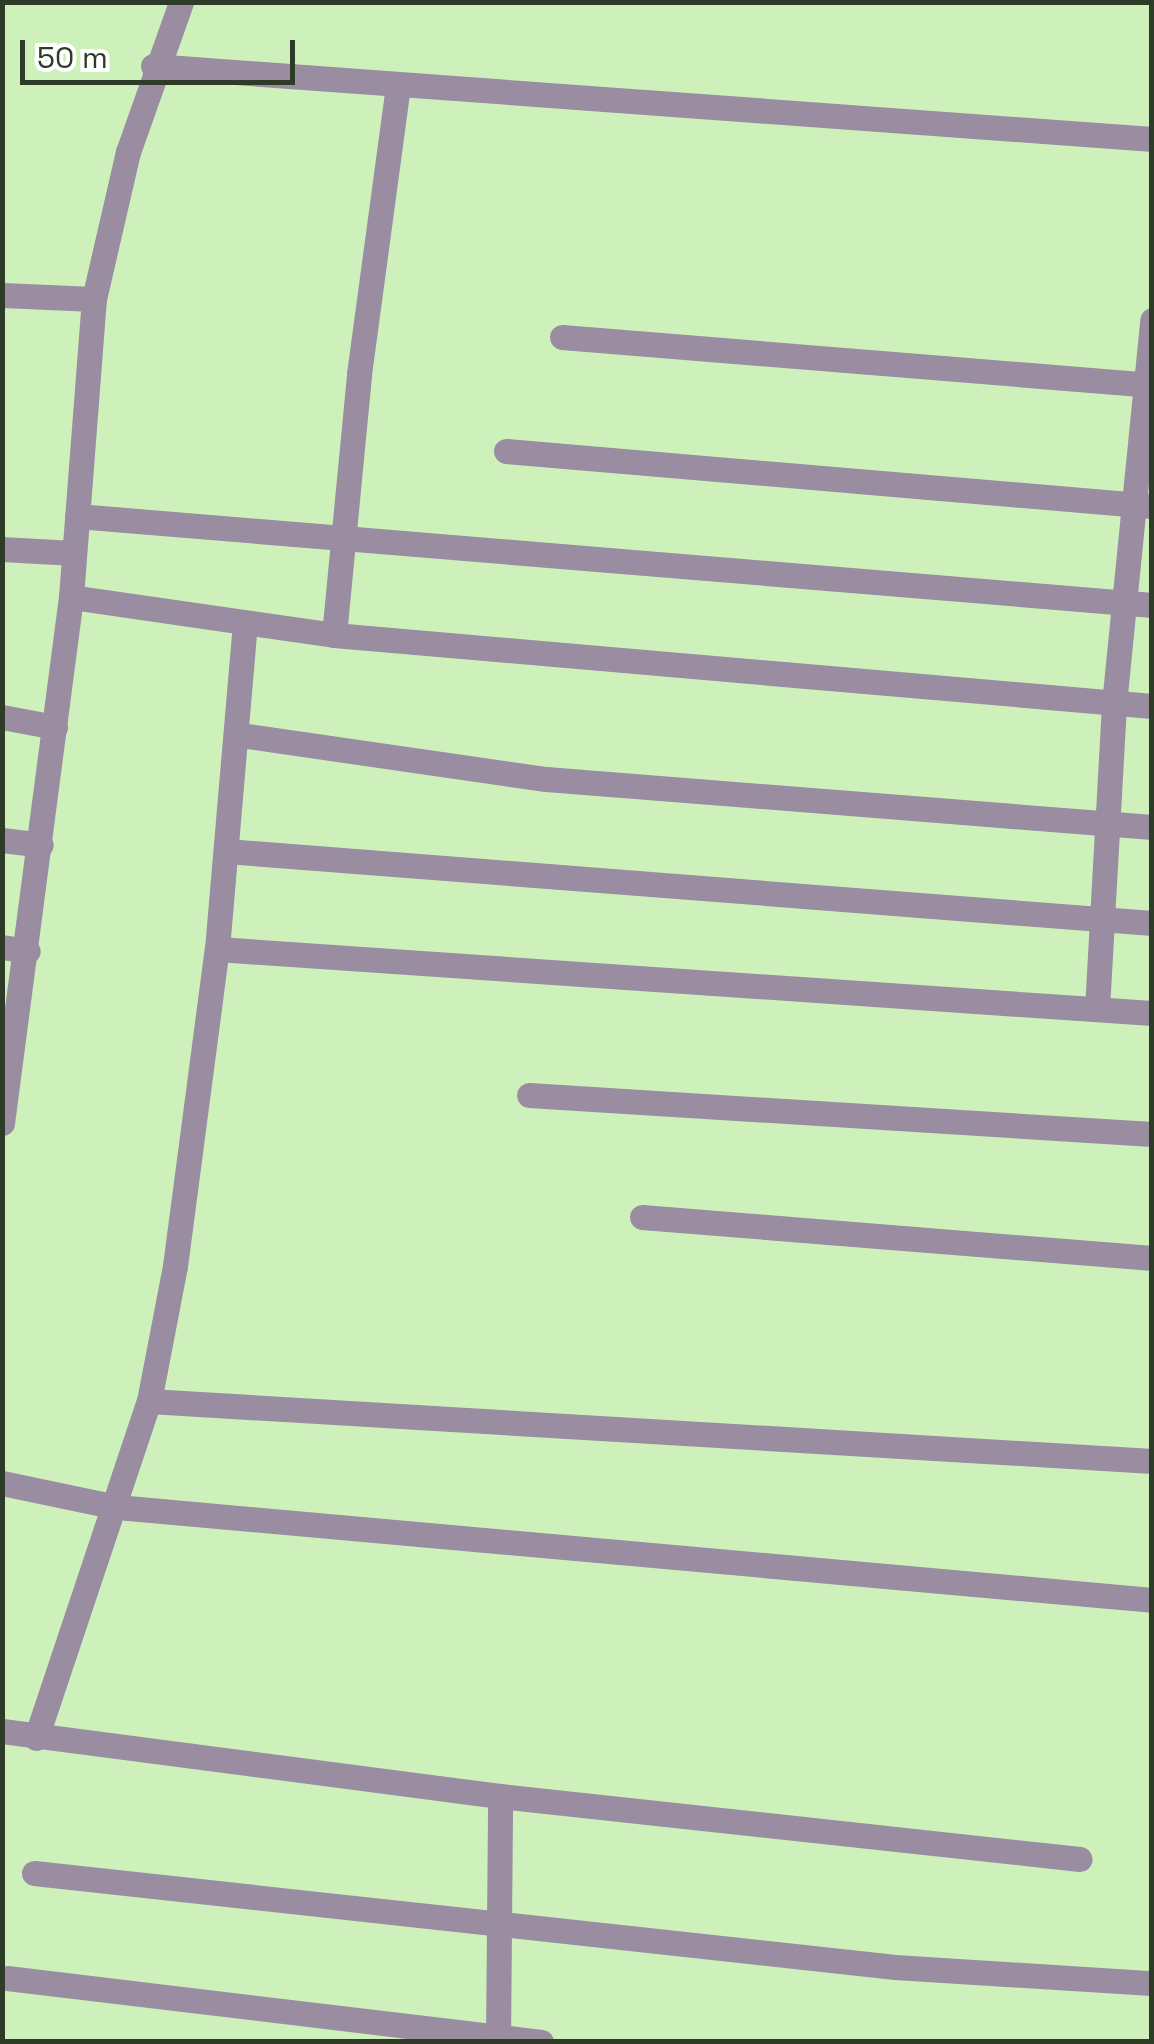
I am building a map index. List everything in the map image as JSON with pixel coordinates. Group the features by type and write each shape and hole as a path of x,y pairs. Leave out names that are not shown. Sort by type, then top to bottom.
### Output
{"street":[{"path":"2,1123 15,949 41,845 70,597 94,299 154,66 181,2"},
{"path":"154,66 1152,139"},
{"path":"334,635 341,539 398,85"},
{"path":"2,295 94,299"},
{"path":"1097,1009 1114,704 1140,604 1152,320"},
{"path":"562,337 1150,385"},
{"path":"506,452 1144,506"},
{"path":"77,516 1140,604"},
{"path":"2,549 74,552"},
{"path":"70,597 334,635 1152,706"},
{"path":"36,1738 149,1401 175,1266 217,950 240,736 245,623"},
{"path":"2,717 55,726"},
{"path":"240,736 546,779 1152,827"},
{"path":"2,840 41,845"},
{"path":"226,850 1152,924"},
{"path":"217,950 1152,1014"},
{"path":"530,1095 1152,1134"},
{"path":"642,1217 1152,1258"},
{"path":"149,1401 1152,1461"},
{"path":"2,1484 116,1508 1152,1600"},
{"path":"2,1731 500,1796 1080,1859"},
{"path":"499,2039 500,1796"},
{"path":"34,1873 895,1966 1152,1982"},
{"path":"7,1978 541,2042"}]}
